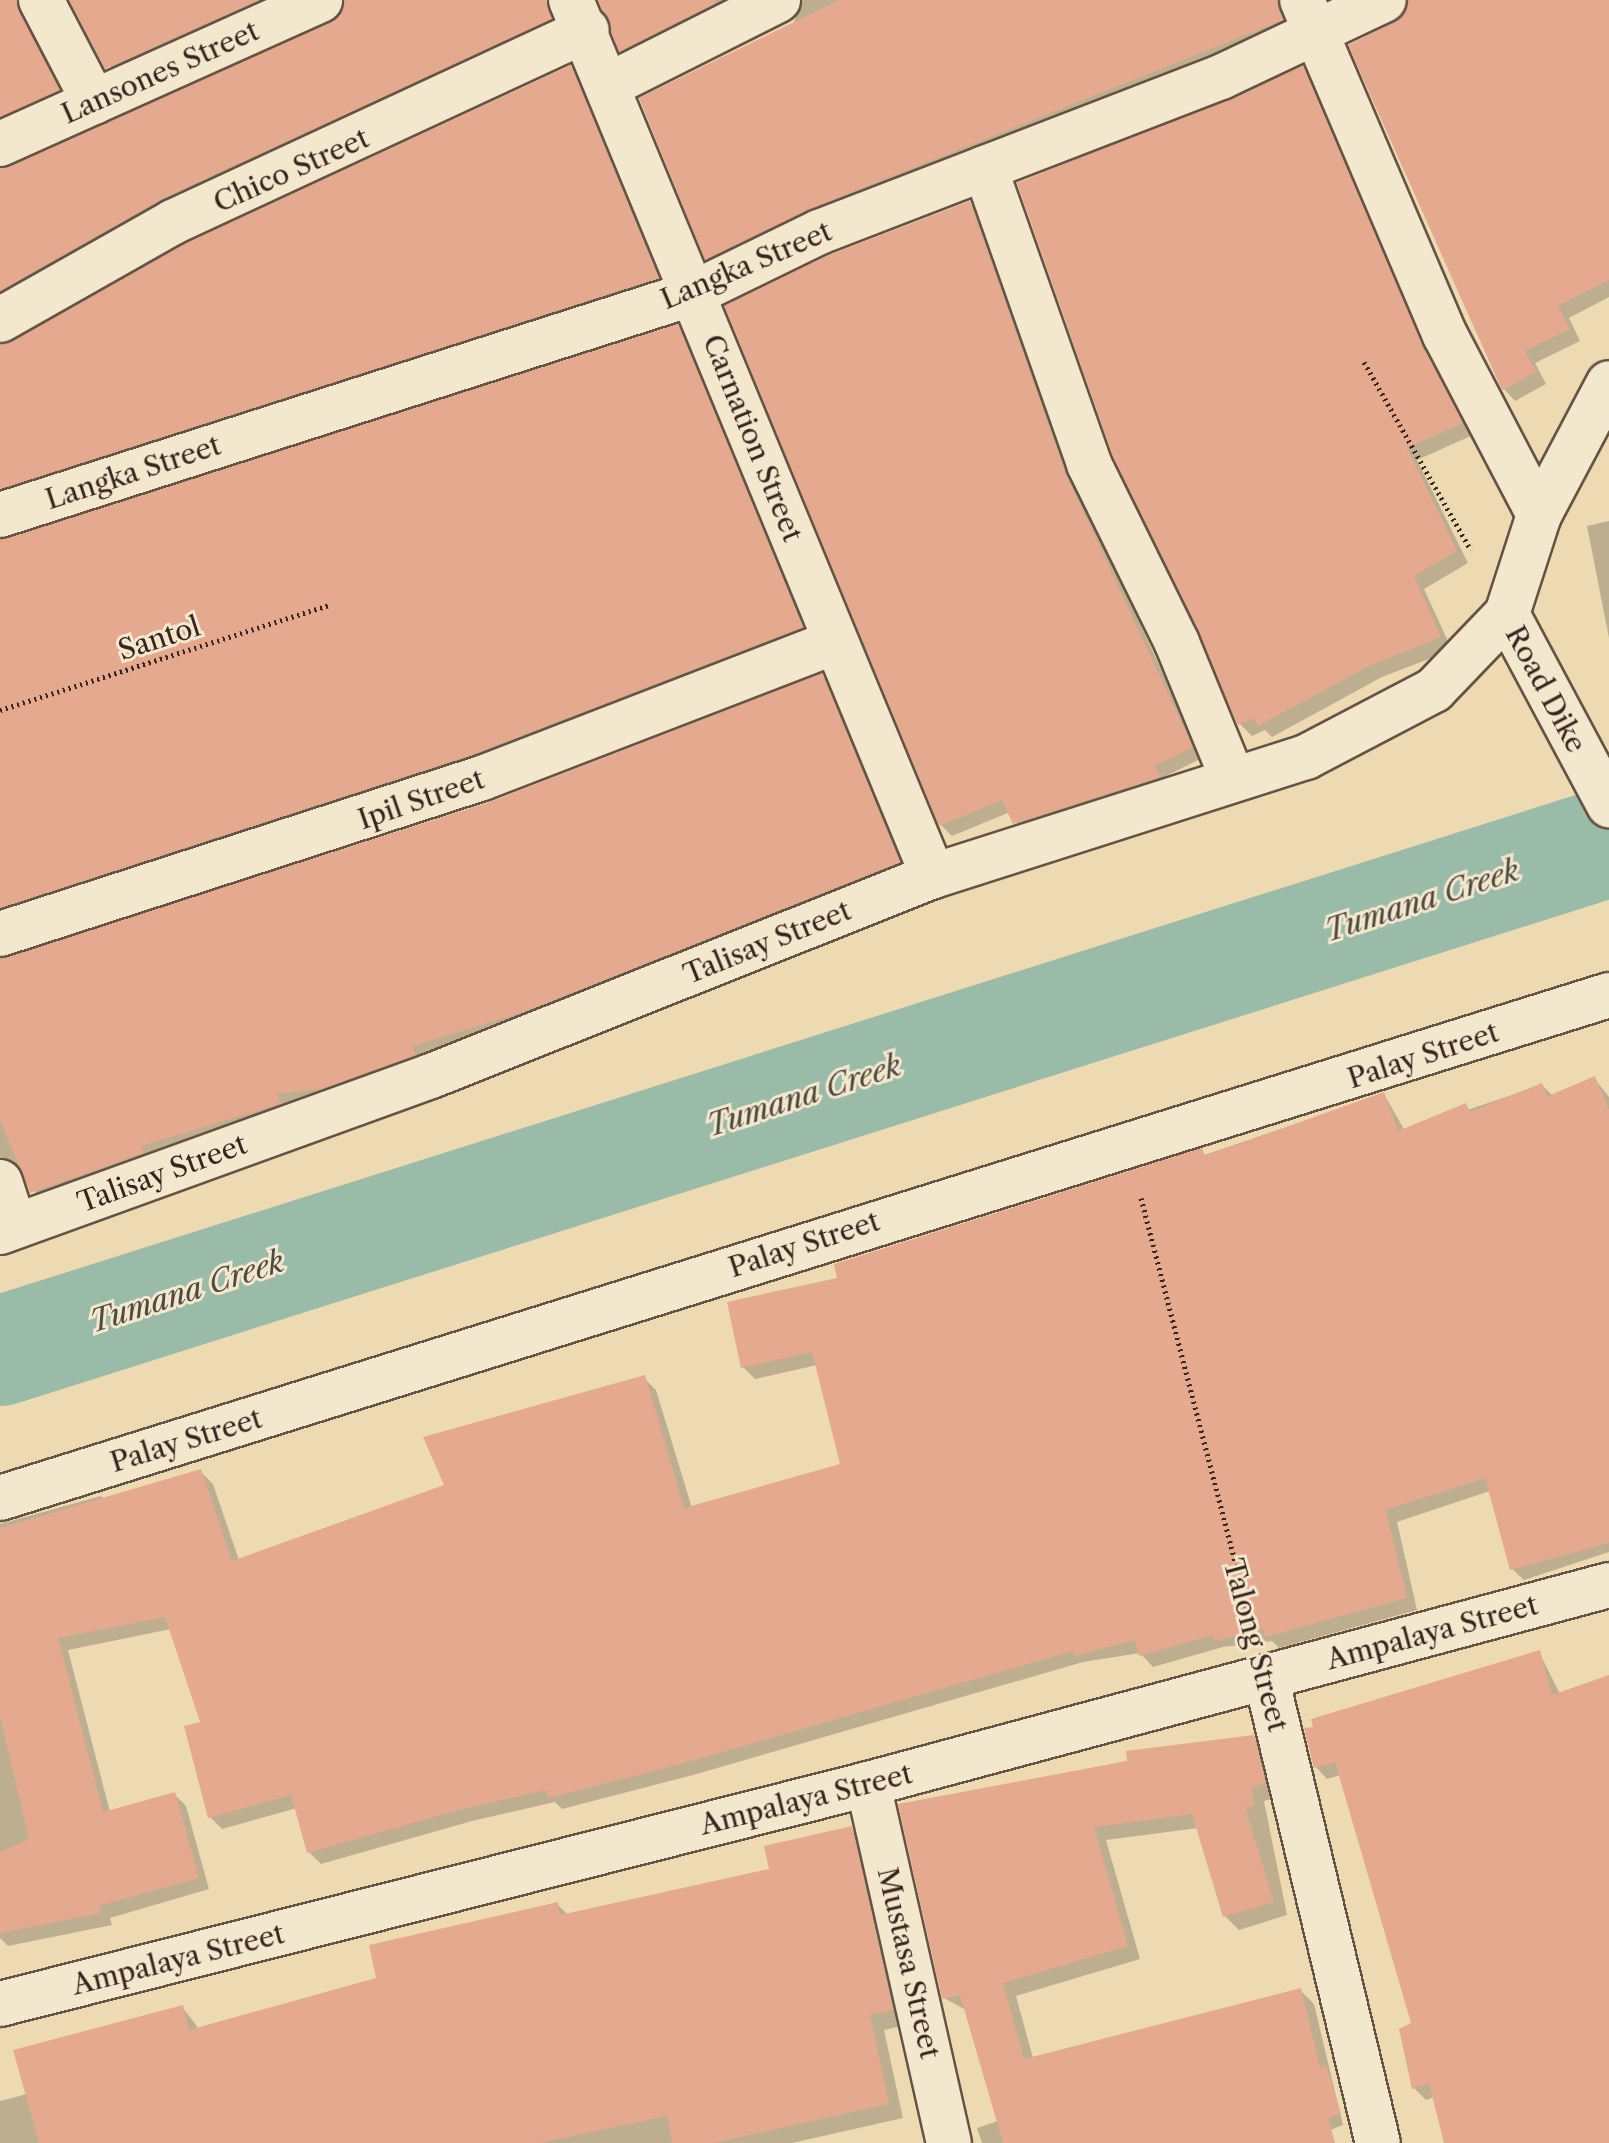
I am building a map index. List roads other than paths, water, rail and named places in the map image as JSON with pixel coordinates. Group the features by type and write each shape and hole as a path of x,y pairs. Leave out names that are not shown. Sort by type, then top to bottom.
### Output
{"street":[{"path":"41,0 94,102"},
{"name":"Lansones Street","path":"0,144 320,0"},
{"path":"611,84 778,0"},
{"name":"Langka Street","path":"0,515 694,293 819,232 985,168 1309,16 1384,0"},
{"name":"Carnation Street","path":"579,15 611,84 834,642 933,876"},
{"name":"Chico Street","path":"0,320 173,222 579,15"},
{"path":"1309,16 1445,335 1539,515"},
{"path":"985,168 1089,464 1177,643 1232,777"},
{"path":"1507,614 1539,515 1609,383"},
{"name":"Talisay Street","path":"7,1228 431,1076 933,876 1232,777 1306,757 1434,690 1507,614"},
{"name":"Road Dike","path":"1507,614 1609,805"},
{"name":"Ipil Street","path":"0,934 468,783 834,642"},
{"name":"Palay Street","path":"0,1498 1609,995"},
{"path":"0,1182 7,1228"},
{"name":"Ampalaya Street","path":"0,2004 868,1784 1609,1585"},
{"name":"Talong Street","path":"1266,1677 1378,2143"},
{"name":"Mustasa Street","path":"868,1784 949,2143"}],"waterway":[{"name":"Tumana Creek","path":"0,1351 1609,842"}]}
